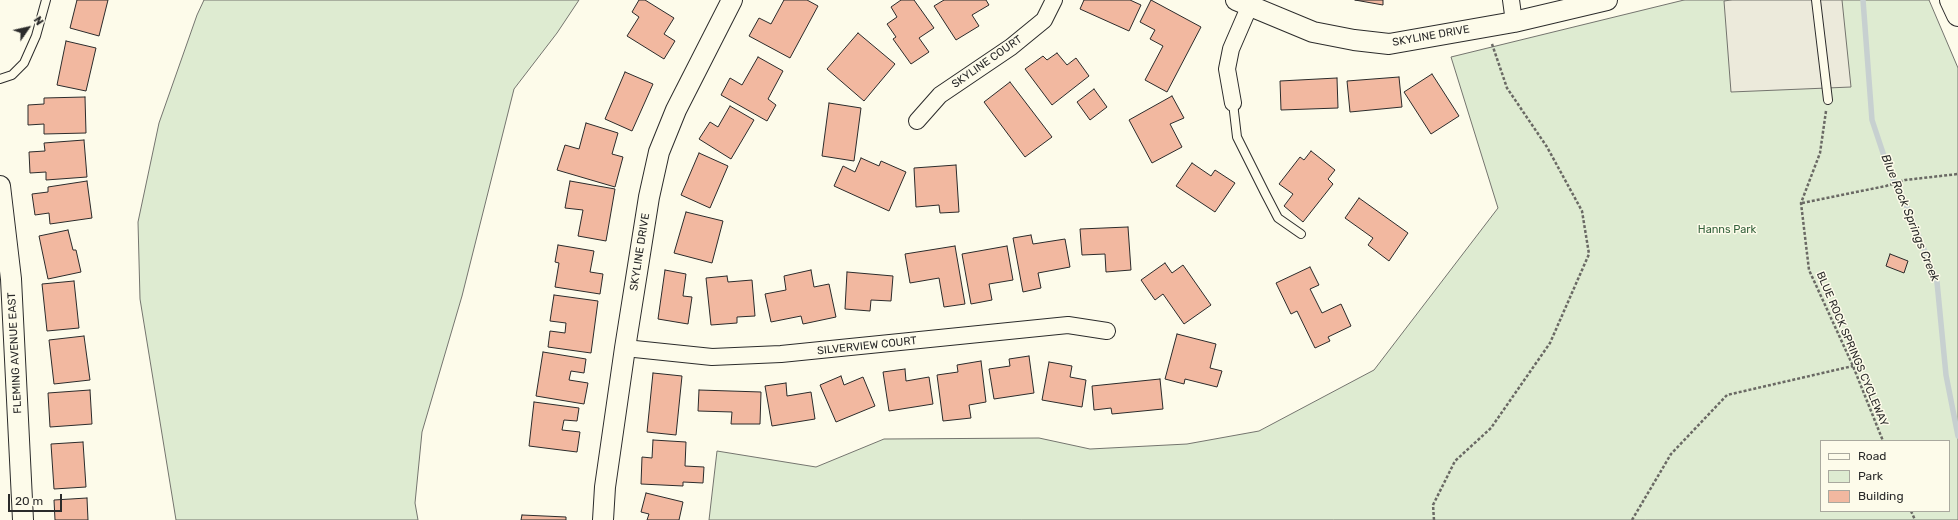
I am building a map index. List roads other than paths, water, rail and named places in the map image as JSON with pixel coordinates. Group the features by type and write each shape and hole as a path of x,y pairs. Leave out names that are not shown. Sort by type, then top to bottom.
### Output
{"main road":[{"path":"1951,0 1958,15"}],"street":[{"name":"SKYLINE DRIVE","path":"603,520 605,487 625,348 649,197 659,152 676,110 732,0"},
{"name":"SKYLINE COURT","path":"917,121 940,95 1011,47 1044,20 1054,0"},
{"path":"1511,0 1514,22"},
{"name":"SKYLINE DRIVE","path":"1243,3 1313,32 1354,40 1389,44 1514,22 1607,0"},
{"path":"1233,103 1227,69 1243,3"},
{"name":"FLEMING AVENUE EAST","path":"0,194 11,279 23,520"},
{"name":"SILVERVIEW COURT","path":"625,348 712,357 781,354 1068,325 1107,331"}],"lane":[{"path":"0,78 12,75 24,63 36,36 46,0"},
{"path":"1816,0 1828,100"},
{"path":"1233,103 1237,137 1265,193 1278,218 1301,234"}],"waterway":[{"name":"Blue Rock Springs Creek","path":"1863,0 1872,120 1889,171 1908,209 1937,282 1946,375 1958,436"}],"park label":[{"name":"Hanns Park","path":"1727,230"}]}
